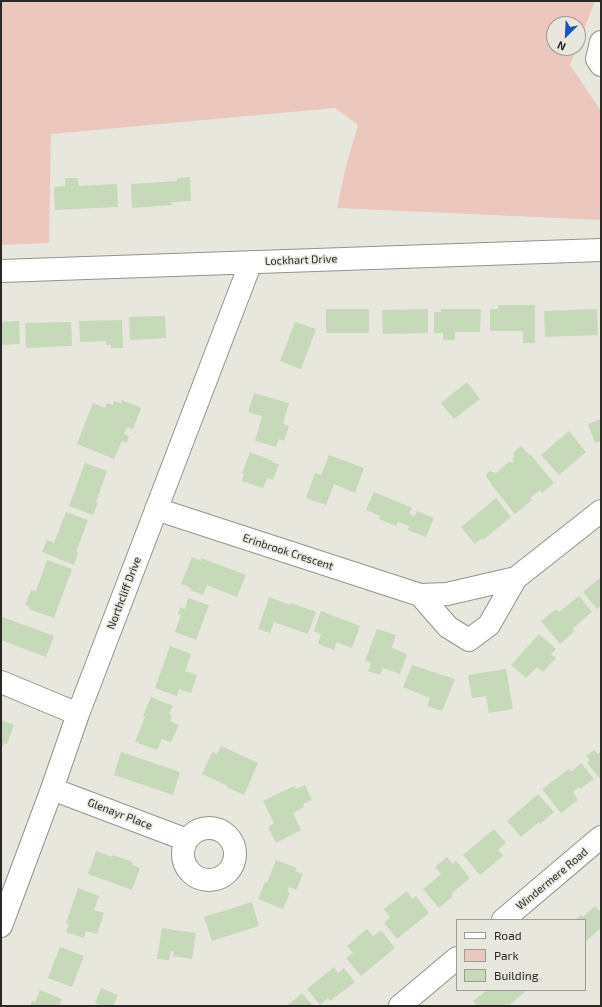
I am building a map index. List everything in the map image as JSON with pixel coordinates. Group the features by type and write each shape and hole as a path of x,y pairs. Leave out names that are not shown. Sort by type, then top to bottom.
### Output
{"street":[{"path":"601,42 597,59 601,65"},
{"name":"Lockhart Drive","path":"1,271 601,250"},
{"name":"Northcliff Drive","path":"1,926 78,714 251,262"},
{"name":"Erinbrook Crescent","path":"156,509 420,595 447,594 516,578"},
{"name":"Erinbrook Crescent","path":"420,595 448,627 469,640 489,625 516,578 601,512"},
{"path":"1,682 78,714"},
{"name":"Glenayr Place","path":"52,789 187,840"},
{"name":"Windermere Road","path":"504,919 601,837"},
{"path":"400,1006 456,959"}],"green space":[{"path":"1,1 595,1 586,24 586,16 546,16 546,56 574,56 570,65 601,111 601,220 337,208 346,166 358,125 335,108 51,134 49,243 1,245"}],"building":[{"path":"190,177 191,201 171,202 172,205 132,208 131,184 177,181 177,178"},
{"path":"65,178 78,178 79,186 117,184 118,207 55,210 54,187 65,186"},
{"path":"498,305 535,305 535,343 523,343 523,331 490,331 490,309 498,309"},
{"path":"326,309 369,309 369,333 326,333"},
{"path":"428,309 428,333 383,334 382,310"},
{"path":"441,309 481,309 480,332 455,332 455,340 443,340 443,333 434,333 434,312 441,312"},
{"path":"597,309 598,335 545,337 544,311"},
{"path":"165,316 166,338 130,340 129,317"},
{"path":"122,320 123,348 111,348 111,345 106,345 106,341 80,342 79,321"},
{"path":"19,321 20,344 1,345 1,322"},
{"path":"71,322 72,346 26,348 25,323"},
{"path":"295,322 316,329 301,369 280,361"},
{"path":"467,382 480,399 454,419 441,403"},
{"path":"254,393 289,403 283,424 289,426 284,441 279,439 276,447 255,441 262,416 248,412"},
{"path":"122,400 141,408 133,429 127,427 124,434 129,436 127,443 122,441 114,459 77,444 93,403 105,408 107,403 113,405 114,401 121,403"},
{"path":"601,419 601,441 595,443 588,424"},
{"path":"569,431 586,452 559,475 541,455"},
{"path":"521,446 529,455 530,454 554,483 542,493 540,490 530,498 532,500 515,514 486,477 487,473 490,471 496,473 510,461 512,463 514,461 512,459 515,456 513,453"},
{"path":"250,452 279,464 273,480 267,478 263,488 242,481 244,474 242,473"},
{"path":"329,455 364,468 355,493 334,484 326,505 306,498 315,473 321,475"},
{"path":"85,463 107,471 93,515 69,506"},
{"path":"374,492 412,508 409,514 415,516 417,511 434,518 426,537 408,530 409,526 398,522 396,526 379,519 380,516 366,510"},
{"path":"496,498 511,517 483,540 482,538 475,544 461,527"},
{"path":"66,512 88,520 76,552 78,553 74,565 42,552 47,540 54,543"},
{"path":"192,557 201,561 201,558 246,575 237,597 207,585 203,595 190,590 191,588 181,584"},
{"path":"47,560 72,569 54,618 29,609 30,607 25,605 31,590 36,591"},
{"path":"601,577 601,606 597,609 583,592"},
{"path":"579,596 592,612 572,629 575,631 560,644 541,621 556,609 559,612"},
{"path":"269,597 290,605 291,603 316,612 308,634 274,622 270,633 258,629"},
{"path":"188,598 209,605 196,640 175,632 181,615 178,614 180,607 185,609"},
{"path":"321,611 360,626 352,648 337,642 334,650 318,644 321,634 314,631"},
{"path":"2,617 54,636 46,657 1,640"},
{"path":"377,629 396,635 392,648 407,654 400,674 383,668 380,675 368,671 371,663 365,661"},
{"path":"539,634 556,649 551,654 556,658 543,672 537,667 526,678 511,665"},
{"path":"170,646 191,654 185,671 197,675 191,693 179,689 177,696 155,688"},
{"path":"412,665 455,679 442,711 427,706 430,698 403,687"},
{"path":"506,669 513,709 489,713 486,696 472,698 468,675"},
{"path":"151,697 173,706 169,714 172,716 170,721 179,725 171,742 162,739 157,750 135,742"},
{"path":"1,720 14,725 7,744 4,743 1,749"},
{"path":"221,746 258,763 244,795 202,774 212,752 217,754"},
{"path":"594,750 598,754 601,751 601,780 587,763 590,760 586,756"},
{"path":"121,752 180,772 173,795 114,775"},
{"path":"581,763 594,779 573,792 578,800 561,813 542,789 569,769 571,772"},
{"path":"305,785 312,800 303,804 304,807 293,813 301,830 276,843 268,827 274,823 263,801 294,786 296,789"},
{"path":"538,794 554,812 521,837 507,821"},
{"path":"494,829 506,843 498,850 503,856 480,875 463,855"},
{"path":"96,851 133,862 132,865 140,868 132,890 88,874"},
{"path":"447,857 453,864 456,861 470,878 451,894 453,896 439,908 423,889 441,874 435,867"},
{"path":"276,860 297,868 295,871 303,874 296,890 289,887 287,892 290,893 283,909 258,899 265,882 267,883"},
{"path":"78,888 99,896 94,910 104,913 97,934 86,931 84,938 66,932 69,924 66,923"},
{"path":"407,891 412,899 416,896 429,913 397,939 384,923 390,917 384,909"},
{"path":"252,902 259,926 212,941 204,917"},
{"path":"595,906 601,913 601,928 586,941 586,919 576,919 581,915 583,917"},
{"path":"162,928 196,933 192,959 173,956 174,952 171,951 169,960 157,959"},
{"path":"367,929 373,936 381,930 395,948 361,976 346,958 353,953 347,946"},
{"path":"60,947 84,956 72,987 48,978"},
{"path":"334,967 338,973 344,968 355,982 330,1001 328,998 320,1005 307,989"},
{"path":"101,988 118,995 113,1006 101,1006 95,1003"},
{"path":"40,990 62,999 59,1006 30,1006 32,1001 35,1002"},
{"path":"486,991 525,992 508,1006 477,1006 473,1001"},
{"path":"302,993 313,1006 287,1006"}]}
